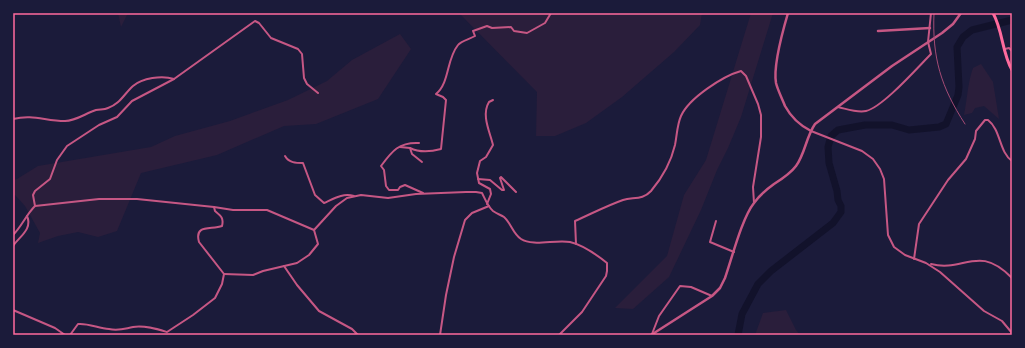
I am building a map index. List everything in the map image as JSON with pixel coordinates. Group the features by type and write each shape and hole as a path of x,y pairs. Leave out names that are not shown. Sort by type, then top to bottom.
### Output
{"main road":[{"path":"993,13 1008,62 1012,70"}],"street":[{"path":"399,147 424,152 441,150 446,100 436,94 441,90 446,80 452,55 459,44 475,36 473,31 487,26 492,28 511,27 514,31 527,33 545,22 551,13"},
{"path":"788,13 776,64 776,82 782,99 792,117 802,126 862,151 873,159 880,168 884,179 887,230 890,241 899,252 934,265 945,266 972,260 986,261 1001,268 1012,278"},
{"path":"838,107 858,112 867,111 875,107 902,84 931,54 928,42 930,13"},
{"path":"651,335 712,296 720,288 747,214 754,203 772,185 796,167 803,154 811,131 817,122 892,66 950,27 961,13"},
{"path":"35,206 33,194 50,179 56,160 67,146 99,125 117,117 137,98 174,79 255,21 259,22 271,38 298,49 302,54 304,78 307,84 318,93"},
{"path":"878,31 930,28"},
{"path":"1004,48 1009,48 1012,51"},
{"path":"576,244 575,221 595,211 624,200 641,198 651,191 664,172 671,158 681,114 693,100 710,87 730,75 741,71 746,76 761,115 761,137 753,187 754,203"},
{"path":"13,119 35,117 52,121 67,121 117,104 134,85 140,82 158,77 174,79"},
{"path":"440,335 442,314 465,220 472,213 488,205 491,194 490,189 479,183 478,167 480,161 486,158 493,145 485,111 489,102 493,100"},
{"path":"914,258 919,224 948,180 966,159 975,139 976,131 985,120 991,122 998,132 1005,153 1012,161"},
{"path":"419,143 405,143 395,149 381,166 384,170 386,186 389,190 398,190 400,187 405,185 426,195"},
{"path":"410,148 412,154 422,162"},
{"path":"285,156 287,160 295,163 303,163 315,195 324,203 347,194 355,196"},
{"path":"478,179 490,180 504,190 501,177 516,192"},
{"path":"314,230 336,206 347,198 355,196 361,195 388,198 416,194 482,193 493,211 505,218 514,232 521,239 528,242 569,242 576,244 600,257 607,263 608,271 603,281 582,312 559,335"},
{"path":"13,235 21,226 26,215 35,206 99,199 137,199 233,210 267,210 314,230"},
{"path":"69,335 78,324 85,323 93,327 108,329 121,330 135,327 158,329 167,332 215,298 222,284 224,274 199,242 198,237 198,233 201,230 222,226 223,221 221,216 215,211 214,207"},
{"path":"13,246 29,225 26,215"},
{"path":"716,221 710,242 734,252"},
{"path":"224,274 252,274 297,263 309,255 318,244 314,230"},
{"path":"926,263 943,274 986,312 1002,321 1012,333"},
{"path":"284,266 297,285 320,311 352,329 358,335"},
{"path":"651,335 659,316 680,286 691,287 712,296"},
{"path":"13,310 55,328 65,335"}],"shaded area":[{"path":"118,13 128,13 121,27"},
{"path":"459,13 702,13 700,25 674,52 622,97 586,123 555,136 536,136 537,92"},
{"path":"751,13 773,13 741,117 701,210 669,277 633,309 615,308 667,256 684,195 706,160"},
{"path":"400,34 411,49 378,99 316,124 284,126 217,155 141,173 117,231 98,237 78,232 58,236 38,243 40,233 25,206 15,195 13,196 13,180 38,166 151,147 175,136 230,121 288,100 327,81 352,60"},
{"path":"981,64 993,82 999,119 984,106 975,108 972,113 964,115 971,73 973,68"},
{"path":"786,310 800,335 755,335 763,313"}],"waterway":[{"path":"738,335 742,314 758,284 771,271 833,223 841,212 841,206 838,200 829,163 828,147 831,136 838,130 865,125 892,125 909,130 939,127 946,124 958,95 957,47 963,37 972,30 1012,20"}],"railway":[{"path":"934,13 935,44 940,72 950,97 965,124"}]}
